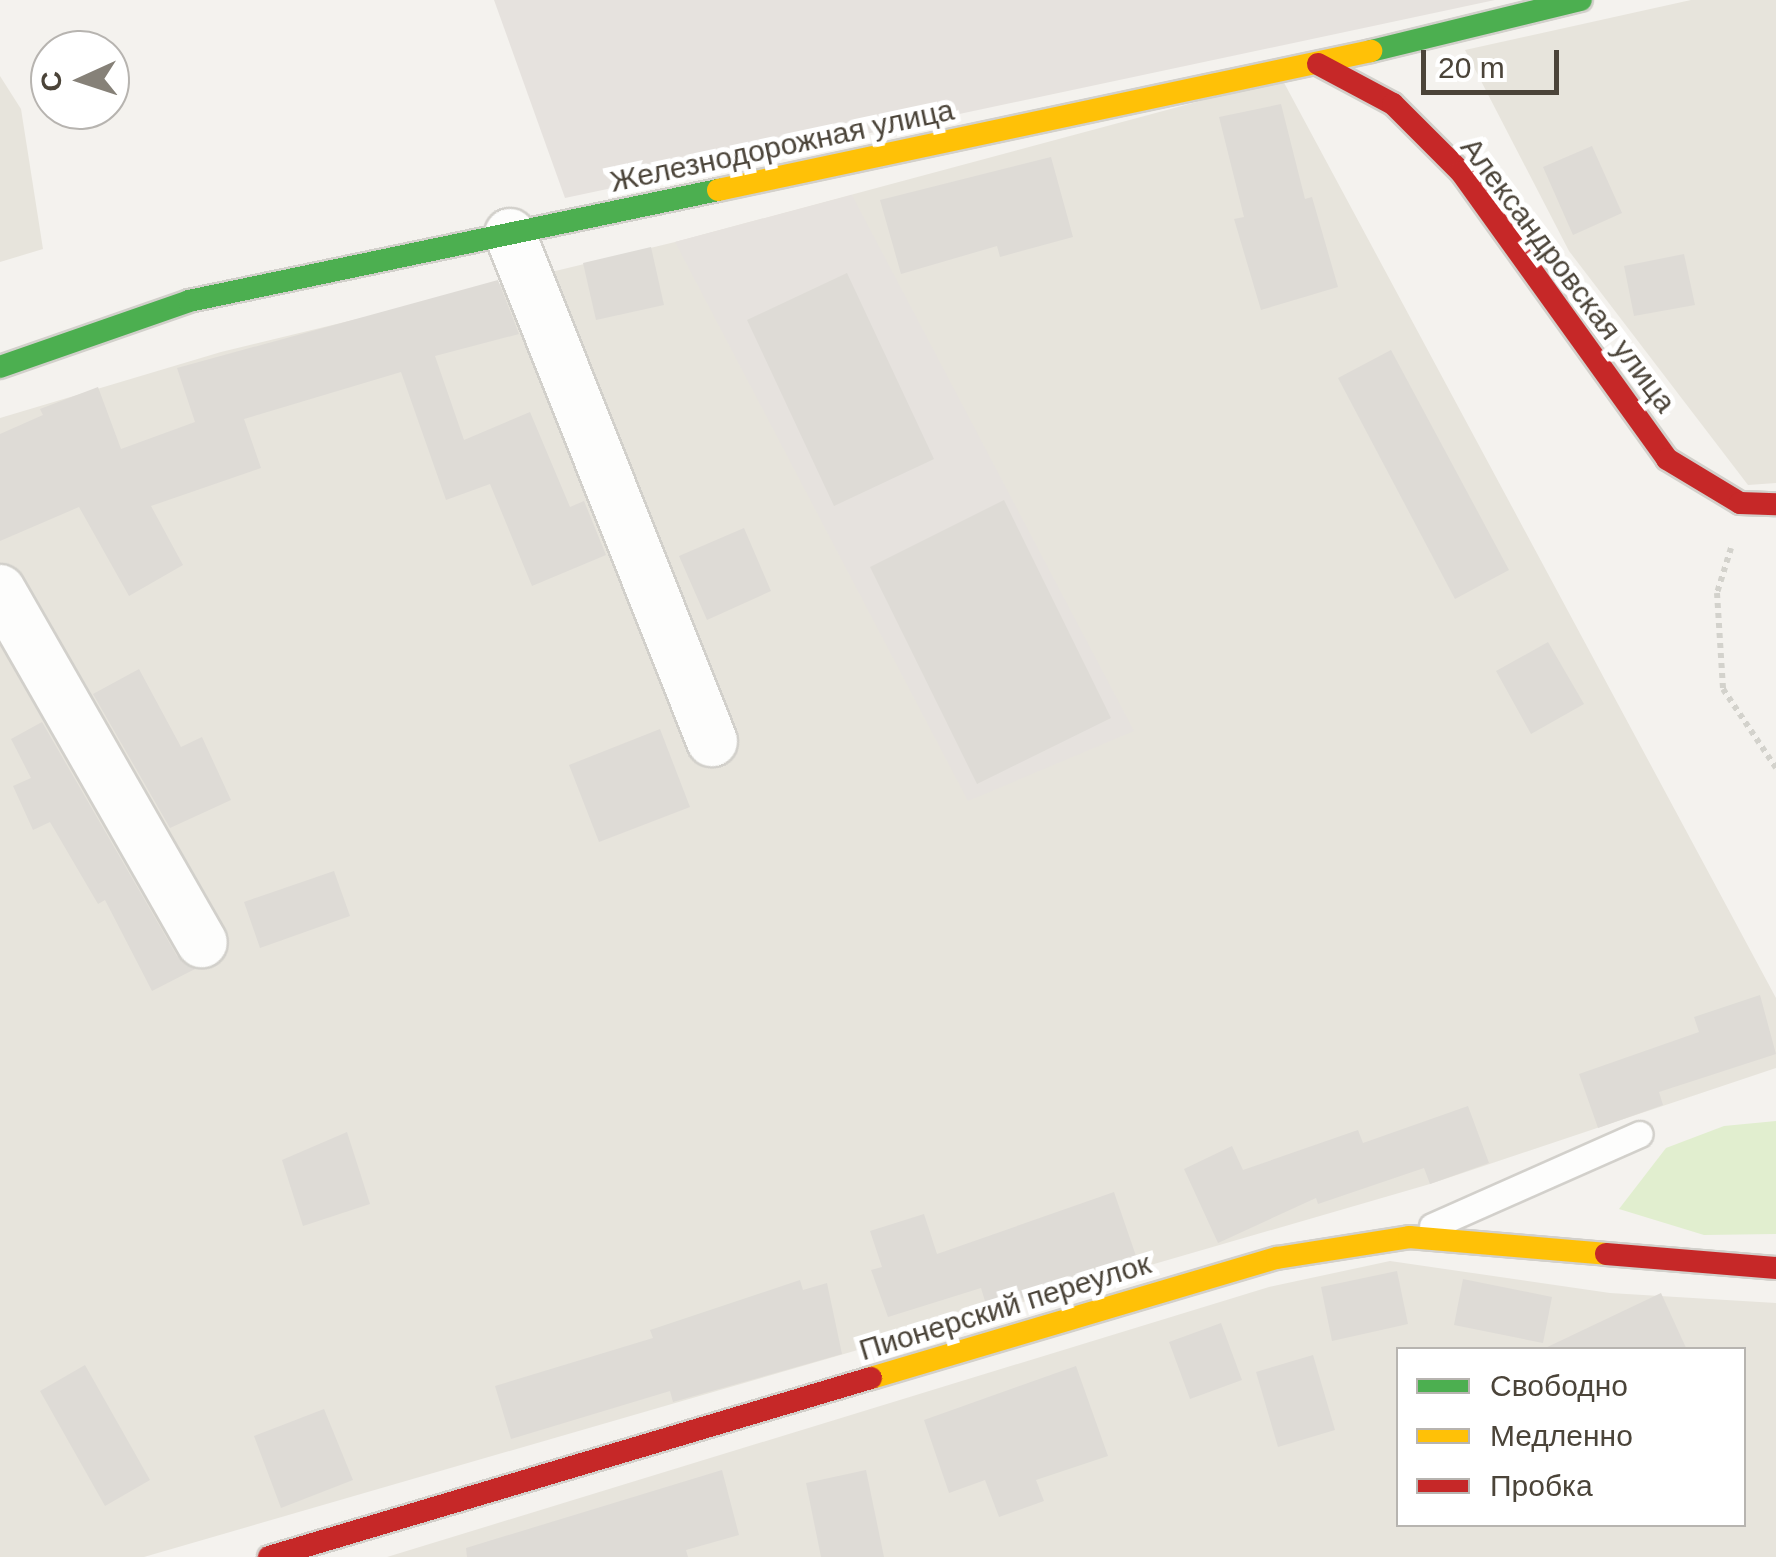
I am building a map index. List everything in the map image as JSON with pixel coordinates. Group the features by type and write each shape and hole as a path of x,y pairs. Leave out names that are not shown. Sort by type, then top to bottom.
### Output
{"street":[{"name":"Железнодорожная улица","path":"0,367 189,301 1318,64 1580,0"},
{"name":"Александровская улица","path":"1318,64 1393,104 1461,172 1666,459 1740,503 1767,504"},
{"path":"510,234 712,741"},
{"path":"0,590 202,942"},
{"name":"Пионерский переулок","path":"269,1557 1277,1258 1409,1236 1776,1268"}],"lane":[{"path":"1409,1236 1640,1134"}],"path":[{"path":"1767,504 1724,562 1719,633 1724,690 1776,768"}],"shaded area":[{"path":"494,0 1495,0 565,198"},
{"path":"1691,0 1776,0 1776,483 1748,485 1569,251 1465,50"},
{"path":"0,76 21,109 43,249 0,262"},
{"path":"1282,79 1776,998 1776,1068 1430,1184 144,1557 0,1557 0,418 221,352 675,242"},
{"path":"852,195 1134,731 968,801 675,242"},
{"path":"1390,1261 1610,1293 1776,1303 1776,1557 387,1557 1269,1287"}],"green space":[{"path":"1776,1121 1776,1234 1704,1235 1619,1209 1666,1148 1724,1126"}],"building":[{"path":"1281,104 1305,199 1312,197 1338,287 1261,310 1234,219 1244,217 1219,117"},
{"path":"1592,146 1622,213 1573,235 1543,167"},
{"path":"1051,157 1073,237 1000,257 997,246 901,274 880,200"},
{"path":"651,247 664,305 596,320 583,263"},
{"path":"1684,254 1695,305 1634,316 1624,266"},
{"path":"847,273 934,459 834,506 747,320"},
{"path":"498,280 519,334 435,356 464,440 530,412 570,507 584,501 606,555 532,586 490,484 446,500 401,372 244,419 261,468 151,506 183,565 129,596 79,507 0,541 0,434 43,415 40,409 98,387 121,449 195,422 177,368"},
{"path":"1391,350 1509,570 1455,599 1338,378"},
{"path":"1004,500 1111,718 977,784 870,567"},
{"path":"744,528 771,591 707,620 679,556"},
{"path":"1548,642 1584,704 1531,734 1496,671"},
{"path":"139,669 181,747 202,737 231,800 170,828 93,694"},
{"path":"42,722 177,956 195,969 152,991 105,900 98,904 50,822 33,830 13,786 31,778 11,739"},
{"path":"660,729 690,807 599,842 569,765"},
{"path":"334,871 350,916 260,948 244,902"},
{"path":"1760,995 1776,1054 1659,1092 1663,1105 1598,1128 1579,1074 1699,1032 1694,1017"},
{"path":"1468,1106 1489,1163 1430,1184 1424,1168 1318,1204 1316,1198 1218,1243 1184,1169 1232,1146 1243,1170 1358,1130 1363,1143"},
{"path":"347,1132 370,1204 303,1226 282,1160"},
{"path":"1114,1192 1136,1256 988,1311 981,1288 888,1317 871,1270 882,1267 870,1231 924,1214 937,1254"},
{"path":"1397,1271 1408,1324 1332,1341 1321,1287"},
{"path":"1463,1279 1552,1297 1543,1343 1454,1325"},
{"path":"800,1280 803,1290 827,1283 842,1354 673,1402 670,1391 511,1439 495,1386 653,1338 650,1330"},
{"path":"1661,1293 1686,1347 1547,1347"},
{"path":"1221,1323 1242,1380 1190,1399 1169,1342"},
{"path":"1313,1355 1335,1430 1278,1447 1256,1372"},
{"path":"85,1365 150,1480 105,1506 40,1391"},
{"path":"1076,1366 1108,1456 1036,1480 1044,1501 999,1517 985,1480 949,1493 924,1420"},
{"path":"324,1409 353,1480 281,1508 254,1436"},
{"path":"722,1470 739,1535 686,1550 688,1557 467,1557 466,1548"},
{"path":"866,1470 884,1557 821,1557 806,1483"}],"traffic: fast":[{"path":"1371,51 1581,0"},
{"path":"0,367 189,301 718,190"}],"traffic: slow":[{"path":"718,190 1371,51"},
{"path":"871,1378 1277,1258 1409,1237 1606,1254"}],"traffic: jam":[{"path":"1318,64 1393,104 1461,172 1667,459 1740,503 1776,504"},
{"path":"1606,1254 1776,1268"},
{"path":"269,1557 871,1378"}]}
